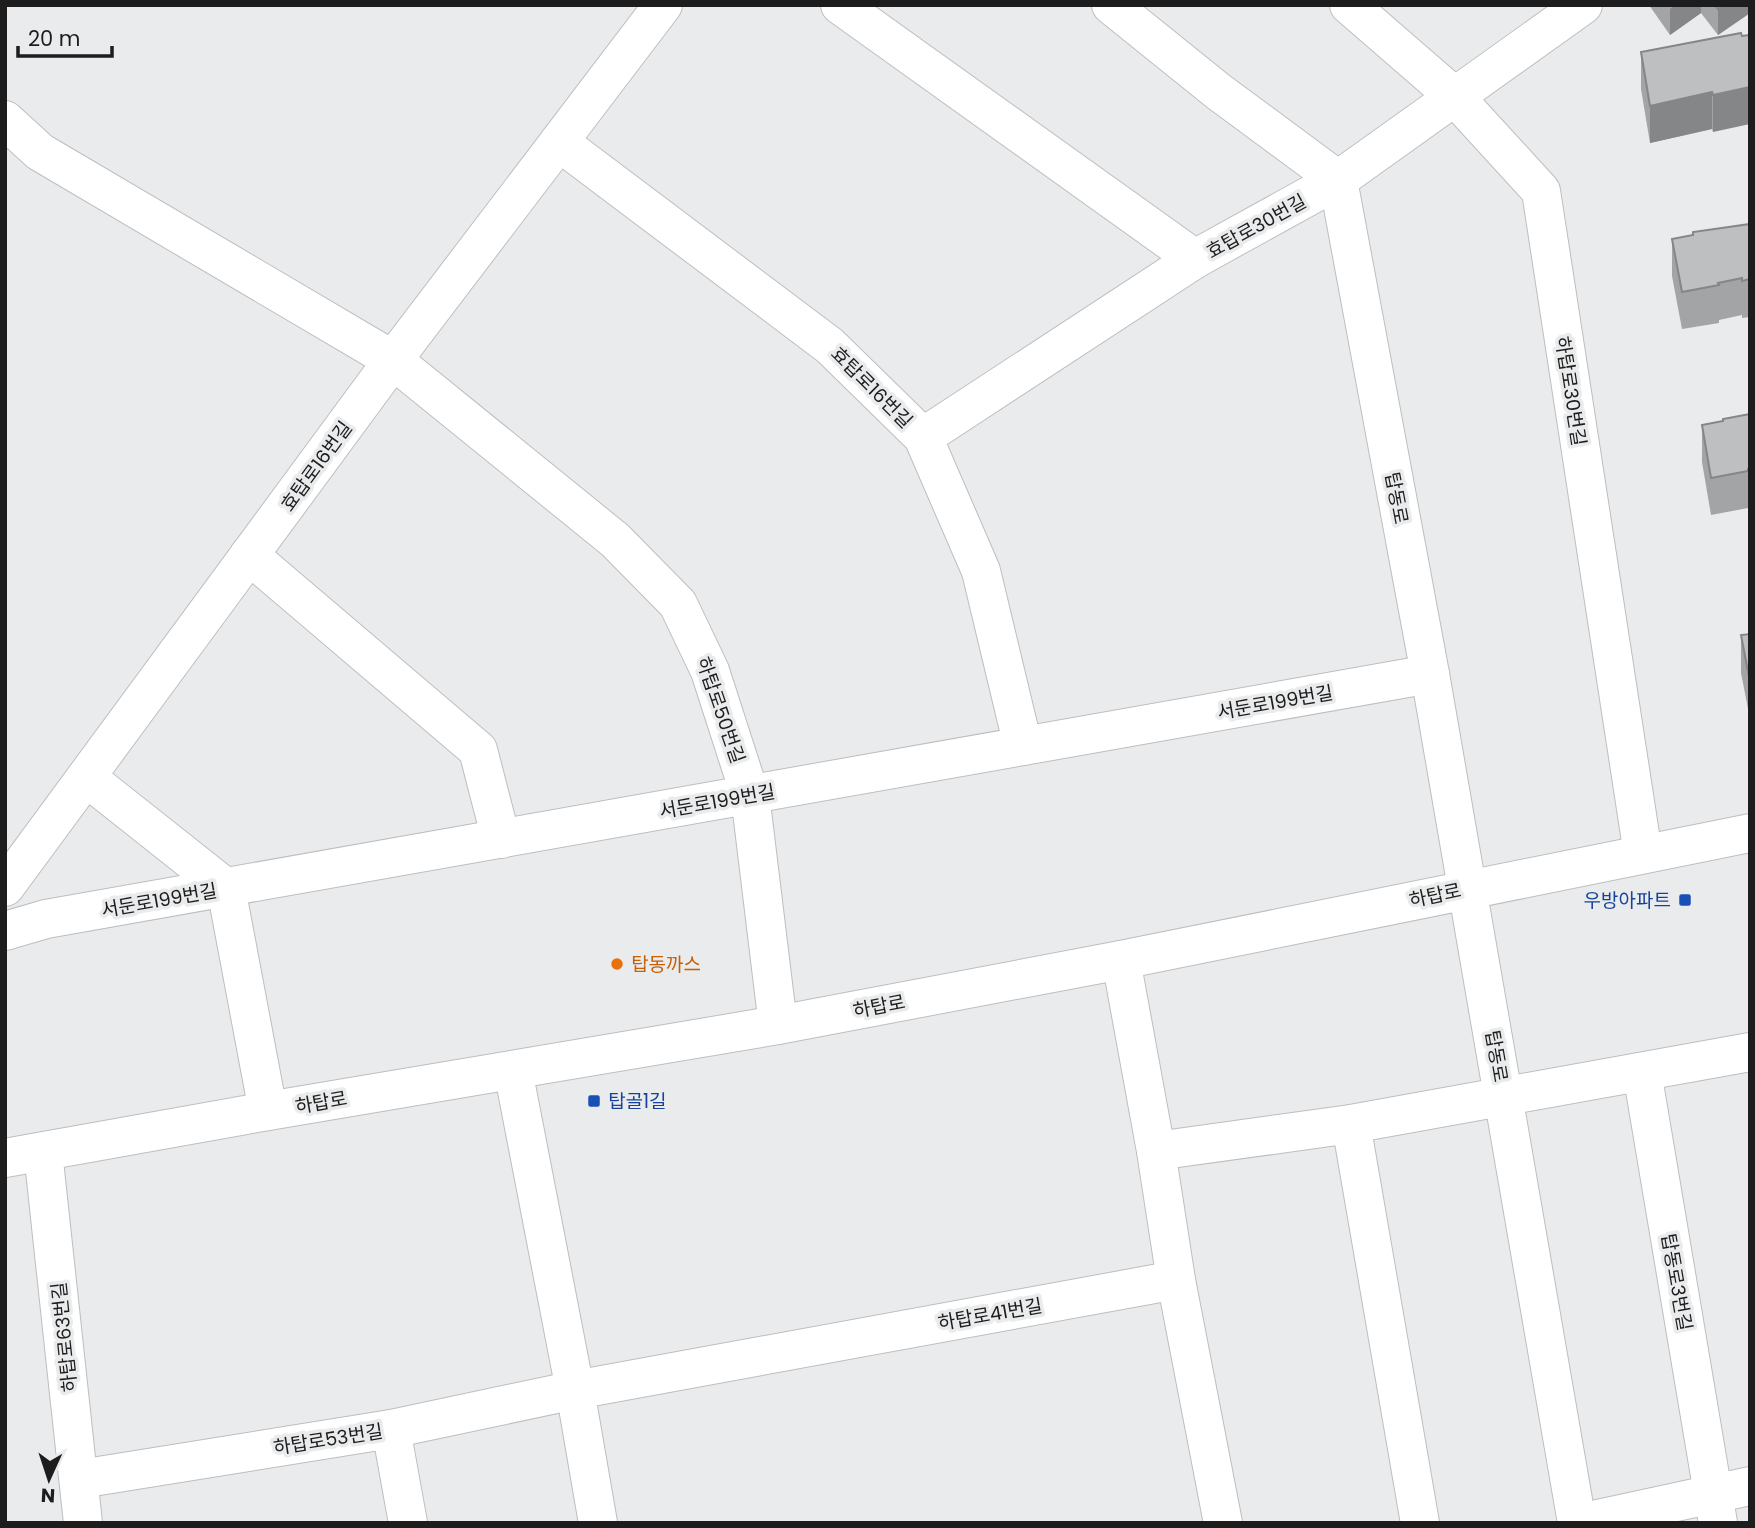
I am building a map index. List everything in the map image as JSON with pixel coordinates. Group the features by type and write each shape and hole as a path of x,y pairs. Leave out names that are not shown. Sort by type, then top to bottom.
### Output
{"street":[{"name":"효탑로16번길","path":"5,887 393,360 663,5"},
{"path":"840,5 1195,259"},
{"path":"1111,5 1219,92 1338,180"},
{"name":"하탑로30번길","path":"1349,5 1454,96 1541,191 1643,854"},
{"name":"효탑로30번길","path":"923,437 1195,259 1338,180 1583,5"},
{"name":"하탑로50번길","path":"5,120 40,152 393,360 615,540 678,604 710,671 750,795 778,1025"},
{"name":"효탑로16번길","path":"559,142 830,346 923,437 981,571 1023,746"},
{"name":"탑동로","path":"1338,180 1430,674 1578,1523"},
{"path":"250,555 478,750 501,839"},
{"name":"서둔로199번길","path":"5,931 46,919 1430,674"},
{"path":"86,777 226,888 268,1111"},
{"name":"하탑로","path":"5,1158 778,1025 1121,960 1750,833"},
{"path":"1121,960 1156,1151 1176,1280 1223,1523"},
{"path":"1505,1097 1750,1052"},
{"path":"513,1070 598,1523"},
{"name":"탑동로3번길","path":"1642,1072 1715,1508"},
{"name":"탑동로","path":"1156,1151 1350,1124 1505,1097"},
{"path":"1350,1124 1420,1523"},
{"name":"하탑로63번길","path":"43,1152 83,1523"},
{"name":"하탑로41번길","path":"804,1348 1176,1280"},
{"name":"하탑로53번길","path":"80,1479 391,1429 575,1390 804,1348"},
{"path":"391,1429 408,1523"},
{"path":"1578,1523 1715,1508 1750,1486"}],"building":[{"path":"1741,33 1742,36 1750,35 1750,87 1713,95 1712,92 1650,106 1641,52"},
{"path":"1750,224 1750,279 1742,281 1742,278 1682,292 1672,239 1693,235 1693,232"},
{"path":"1750,414 1750,468 1748,471 1711,478 1702,425"},
{"path":"1750,634 1750,682 1741,635"}],"place":[{"name":"우방아파트","path":"1685,900"},
{"name":"탑동까스","path":"617,964"},
{"name":"탑골1길","path":"594,1101"}]}
